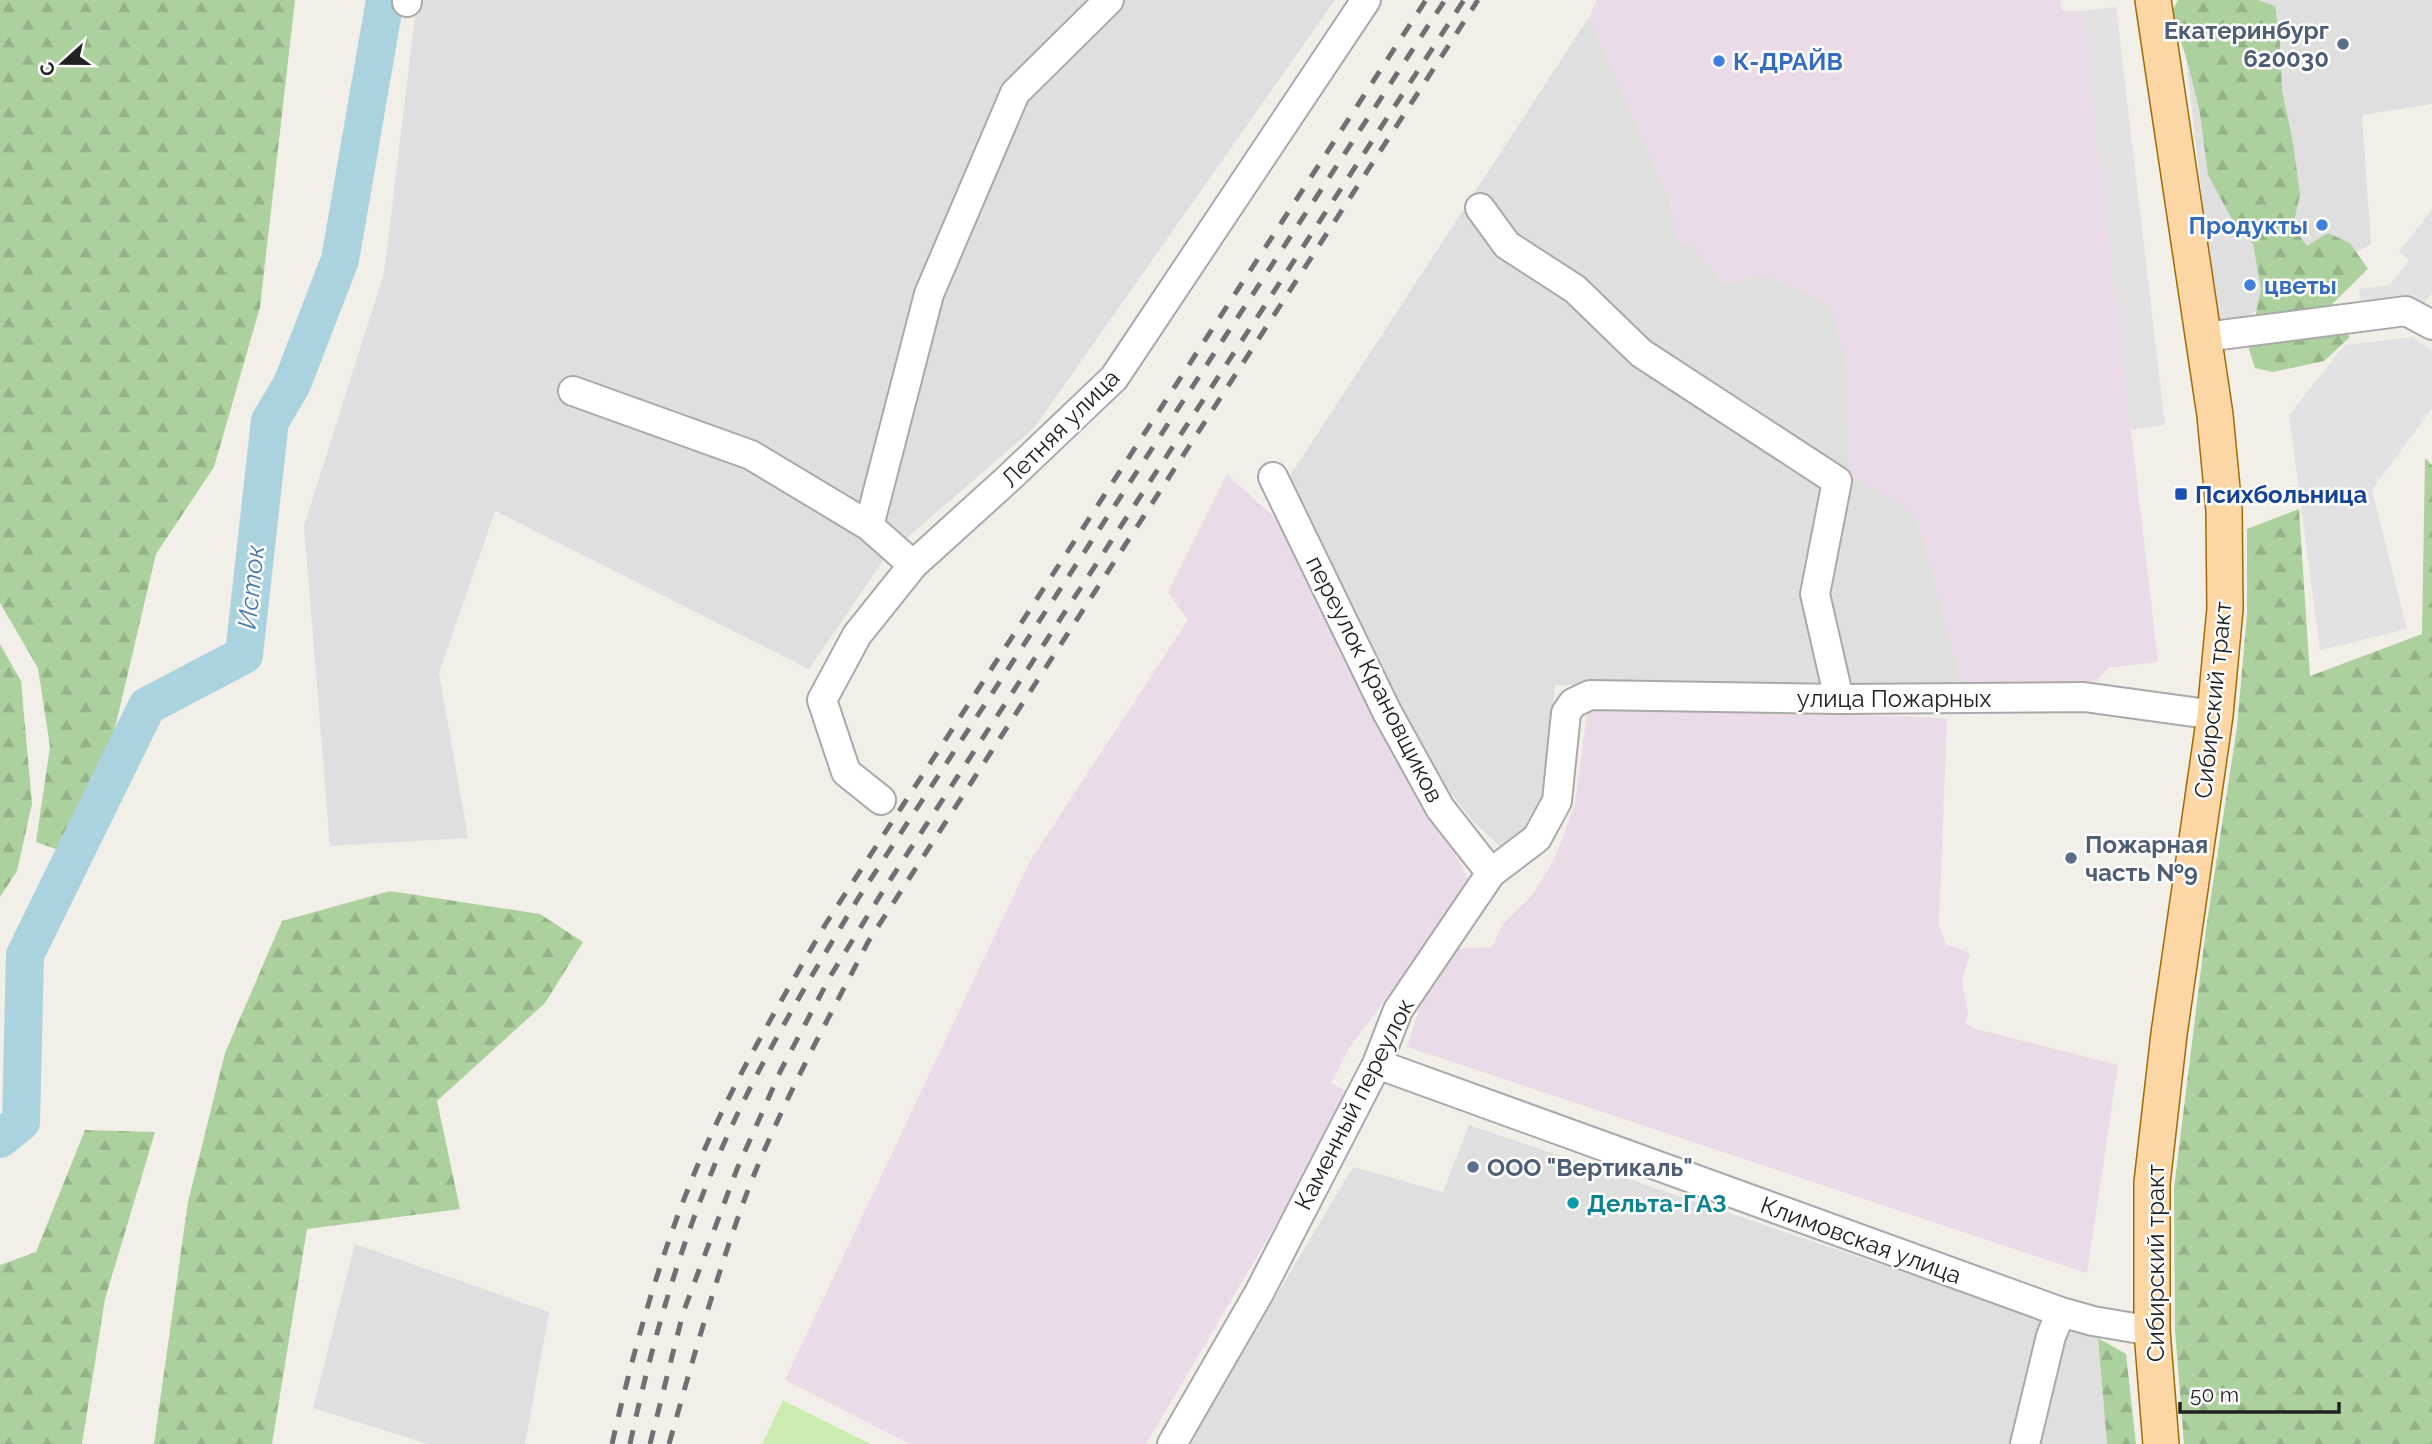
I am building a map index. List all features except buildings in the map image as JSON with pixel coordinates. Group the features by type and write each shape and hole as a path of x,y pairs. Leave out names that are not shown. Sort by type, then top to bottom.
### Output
{"main road":[{"name":"Сибирский тракт","path":"2153,0 2205,337 2224,510 2225,610 2215,715 2169,1034 2152,1183 2152,1331 2161,1444"}],"street":[{"path":"869,526 929,294 1015,93 1110,0"},
{"name":"Летняя улица","path":"881,800 846,772 822,700 857,635 913,565 1114,378 1366,0"},
{"path":"1480,208 1507,244 1575,289 1641,353 1837,481 1815,594 1839,699"},
{"path":"2205,337 2406,311 2432,325"},
{"path":"573,391 751,454 869,526 913,565"},
{"name":"переулок Крановщиков","path":"1273,477 1387,712 1440,808 1491,873"},
{"name":"улица Пожарных","path":"1573,703 1590,695 1839,699 2084,697 2215,715"},
{"name":"Каменный переулок","path":"1172,1444 1259,1293 1377,1063 1398,1010 1491,873 1537,838 1557,801 1566,713 1573,703"},
{"name":"Климовская улица","path":"1377,1063 2062,1312 2093,1321 2152,1331"},
{"path":"2025,1444 2051,1336 2062,1312"}],"shaded area":[{"path":"417,0 1335,0 1034,428 887,555 809,669 495,511 439,673 468,838 330,846 304,526 384,273"},
{"path":"1597,0 2060,0 2062,11 2082,11 2158,662 2108,668 2093,686 1962,684 1914,514 1849,474 1848,375 1831,304 1765,275 1724,284 1691,245 1677,245 1671,203 1589,17"},
{"path":"2179,0 2432,0 2432,104 2362,115 2371,244 2218,333"},
{"path":"2116,7 2165,425 2131,430 2082,11"},
{"path":"1589,17 1671,203 1677,245 1691,245 1724,284 1765,275 1831,304 1848,375 1849,474 1914,513 1962,684 1850,693 1555,685 1544,795 1529,832 1500,847 1470,818 1439,778 1286,482"},
{"path":"2432,209 2432,293 2415,315 2363,316 2359,289 2390,285 2409,260 2399,252"},
{"path":"2413,337 2432,351 2432,408 2372,490 2407,629 2320,650 2289,415 2345,345"},
{"path":"1227,474 1287,529 1470,883 1348,1050 1331,1083 1353,1094 1146,1444 910,1444 785,1380 1030,861 1188,620 1168,592"},
{"path":"1588,705 1947,718 1939,924 1946,945 1970,954 1962,980 1968,1015 1965,1023 1976,1029 2118,1065 2087,1273 1407,1047 1431,973 1452,949 1492,947 1503,924 1531,897 1549,869 1575,803"},
{"path":"1469,1125 2098,1338 2107,1444 1188,1444 1353,1167 1443,1192"},
{"path":"355,1244 549,1312 525,1444 428,1444 313,1408"}],"green space":[{"path":"0,0 295,0 260,307 214,467 156,554 84,859 36,842 50,747 38,668 0,603"},
{"path":"2178,0 2258,0 2275,6 2282,90 2300,194 2293,227 2307,246 2328,233 2350,243 2368,269 2325,311 2350,337 2324,361 2273,372 2255,368 2249,349 2261,288 2253,244 2234,223 2208,175 2200,114 2188,63 2171,13"},
{"path":"2425,458 2432,465 2432,1444 2184,1444 2175,1331 2174,1188 2206,929 2237,727 2247,614 2247,529 2299,509 2310,676 2422,634"},
{"path":"0,644 21,681 32,804 17,871 0,897"},
{"path":"390,891 540,914 583,942 545,1003 437,1101 460,1209 307,1229 272,1444 154,1444 188,1202 225,1053 282,921"},
{"path":"85,1130 155,1132 105,1299 82,1444 0,1444 0,1265 36,1252"},
{"path":"2098,1338 2126,1354 2136,1444 2107,1444"},
{"path":"783,1400 871,1444 762,1444"}],"waterway":[{"name":"Исток","path":"0,1139 21,1122 25,955 147,706 244,655 270,421 292,384 340,260 385,0"}],"railway":[{"path":"612,1444 642,1326 680,1210 724,1108 780,1003 825,925 1426,0"},
{"path":"630,1444 671,1284 698,1206 744,1100 791,1012 859,897 1445,0"},
{"path":"650,1444 683,1313 737,1169 781,1070 831,975 883,891 1464,0"},
{"path":"669,1444 696,1348 748,1190 789,1096 868,942 1478,0"}],"place":[{"name":"Екатеринбург 620030","path":"2343,44"},
{"name":"К-ДРАЙВ","path":"1719,61"},
{"name":"Продукты","path":"2322,225"},
{"name":"цветы","path":"2250,285"},
{"name":"Психбольница","path":"2181,494"},
{"name":"Пожарная часть №9","path":"2071,858"},
{"name":"ООО \"Вертикаль\"","path":"1473,1167"},
{"name":"Дельта-ГАЗ","path":"1573,1203"}]}
